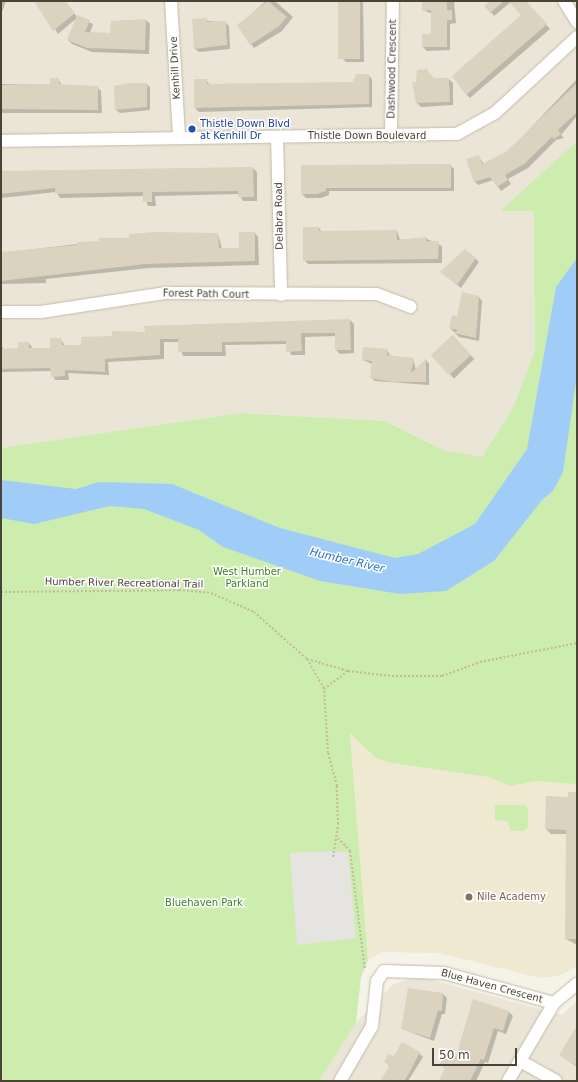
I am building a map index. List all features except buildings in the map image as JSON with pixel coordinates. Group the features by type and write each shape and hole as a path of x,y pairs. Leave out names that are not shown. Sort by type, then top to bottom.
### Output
{"street":[{"name":"Kenhill Drive","path":"171,1 179,136"},
{"name":"Dashwood Crescent","path":"391,136 393,1"},
{"path":"564,1 577,22"},
{"name":"Thistle Down Boulevard","path":"1,141 179,136 441,136 470,129 495,113 577,37"},
{"name":"Delabra Road","path":"277,137 280,295"},
{"name":"Forest Path Court","path":"1,312 41,312 161,294 377,294 411,307"},
{"name":"Blue Haven Crescent","path":"340,1081 372,1026 378,977 384,971 444,973 554,1003"},
{"path":"508,1081 554,1003 577,984"},
{"path":"520,1061 556,1081"}],"path":[{"name":"Humber River Recreational Trail","path":"1,592 179,590 211,593 254,612 307,659 348,672 434,678 480,662 577,643"},
{"path":"307,659 324,689 328,753 337,786 338,838 333,858"},
{"path":"324,689 348,672"},
{"path":"338,838 350,851 365,970"}],"shaded area":[{"path":"1,1 577,1 577,141 500,211 534,211 535,350 513,408 482,457 443,450 385,421 240,413 1,448"},
{"name":"Nile Academy","path":"350,732 577,732 577,966 559,976 540,978 439,953 382,952 368,960"},
{"path":"333,851 348,852 356,938 297,945 290,853"},
{"path":"417,976 562,1015 577,1001 577,1081 319,1081 356,1023 392,985"}],"green space":[{"name":"West Humber Parkland","path":"577,141 577,784 536,781 509,786 489,777 392,763 376,758 350,733 368,960 361,977 356,1023 319,1081 1,1081 1,448 240,413 385,421 443,450 482,457 513,408 535,350 534,211 500,211"},
{"path":"495,805 524,805 528,809 528,827 524,831 511,831 507,821 495,820"}],"water":[{"name":"Humber River","path":"577,258 577,375 563,472 553,491 542,500 494,561 446,591 400,594 320,581 223,547 199,530 144,509 110,506 34,524 1,518 1,480 76,489 99,482 172,484 280,528 395,558 418,554 475,524 527,449 556,287"}],"place":[{"name":"Thistle Down Blvd at Kenhill Dr","path":"192,129"},
{"name":"Nile Academy","path":"469,897"}],"park label":[{"name":"Bluehaven Park","path":"204,903"}]}
